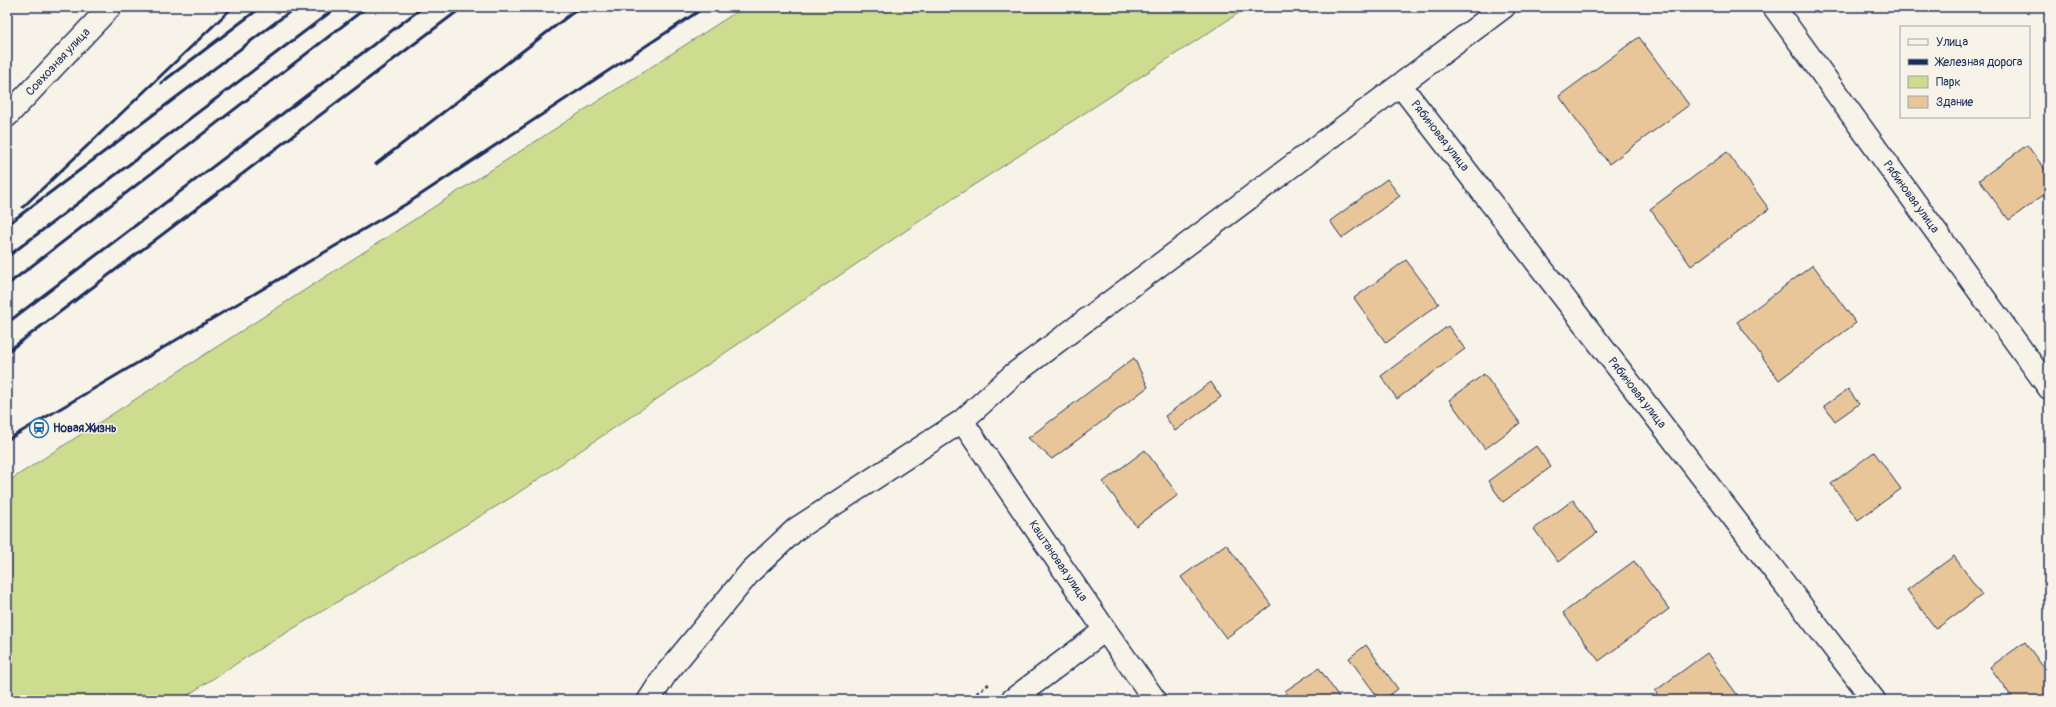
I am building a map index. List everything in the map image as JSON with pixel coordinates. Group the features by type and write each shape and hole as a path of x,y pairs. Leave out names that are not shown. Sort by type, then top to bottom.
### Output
{"street":[{"name":"Совхозная улица","path":"7,116 110,7"},
{"path":"649,700 665,675 751,571 796,529 962,420 1014,374 1401,86 1504,7"},
{"name":"Рябиновая улица","path":"1774,7 2049,388"},
{"name":"Рябиновая улица","path":"1401,86 1874,700"},
{"name":"Каштановая улица","path":"962,420 1105,630 1155,700"},
{"path":"1012,700 1105,630"}],"green space":[{"path":"744,7 1248,7 960,194 512,497 256,651 180,700 7,700 7,482"}],"building":[{"path":"1639,37 1689,105 1609,164 1559,96"},
{"path":"2027,145 2049,175 2049,191 2009,220 1979,180"},
{"path":"1727,152 1769,209 1691,266 1650,209"},
{"path":"1387,179 1400,196 1342,238 1330,221"},
{"path":"1406,260 1439,304 1386,343 1354,298"},
{"path":"1813,265 1856,323 1779,380 1737,322"},
{"path":"1448,326 1465,349 1397,399 1381,376"},
{"path":"1134,358 1148,387 1052,459 1028,438"},
{"path":"1484,374 1520,423 1485,449 1449,400"},
{"path":"1211,382 1221,397 1175,431 1165,416"},
{"path":"1848,389 1859,404 1835,421 1824,406"},
{"path":"1536,446 1551,467 1503,502 1488,481"},
{"path":"1145,450 1178,495 1136,526 1103,482"},
{"path":"1874,452 1901,489 1858,520 1831,484"},
{"path":"1573,500 1597,533 1558,562 1534,529"},
{"path":"1226,544 1271,605 1226,638 1181,577"},
{"path":"1954,556 1982,595 1936,629 1907,590"},
{"path":"1634,561 1669,609 1599,661 1563,613"},
{"path":"2025,642 2049,675 2049,700 2014,700 1990,667"},
{"path":"1366,645 1398,689 1383,700 1380,700 1349,658"},
{"path":"1707,653 1741,700 1661,700 1655,691"},
{"path":"1319,668 1341,700 1291,700 1285,691"}],"railway":[{"path":"23,207 233,7"},
{"path":"161,83 261,7"},
{"path":"7,225 296,7"},
{"path":"7,257 337,7"},
{"path":"7,285 367,7"},
{"path":"7,323 423,7"},
{"path":"7,352 463,7"},
{"path":"376,164 580,7"},
{"path":"7,440 408,203 705,7"}],"place":[{"name":"Новая Жизнь","path":"39,428"}]}
